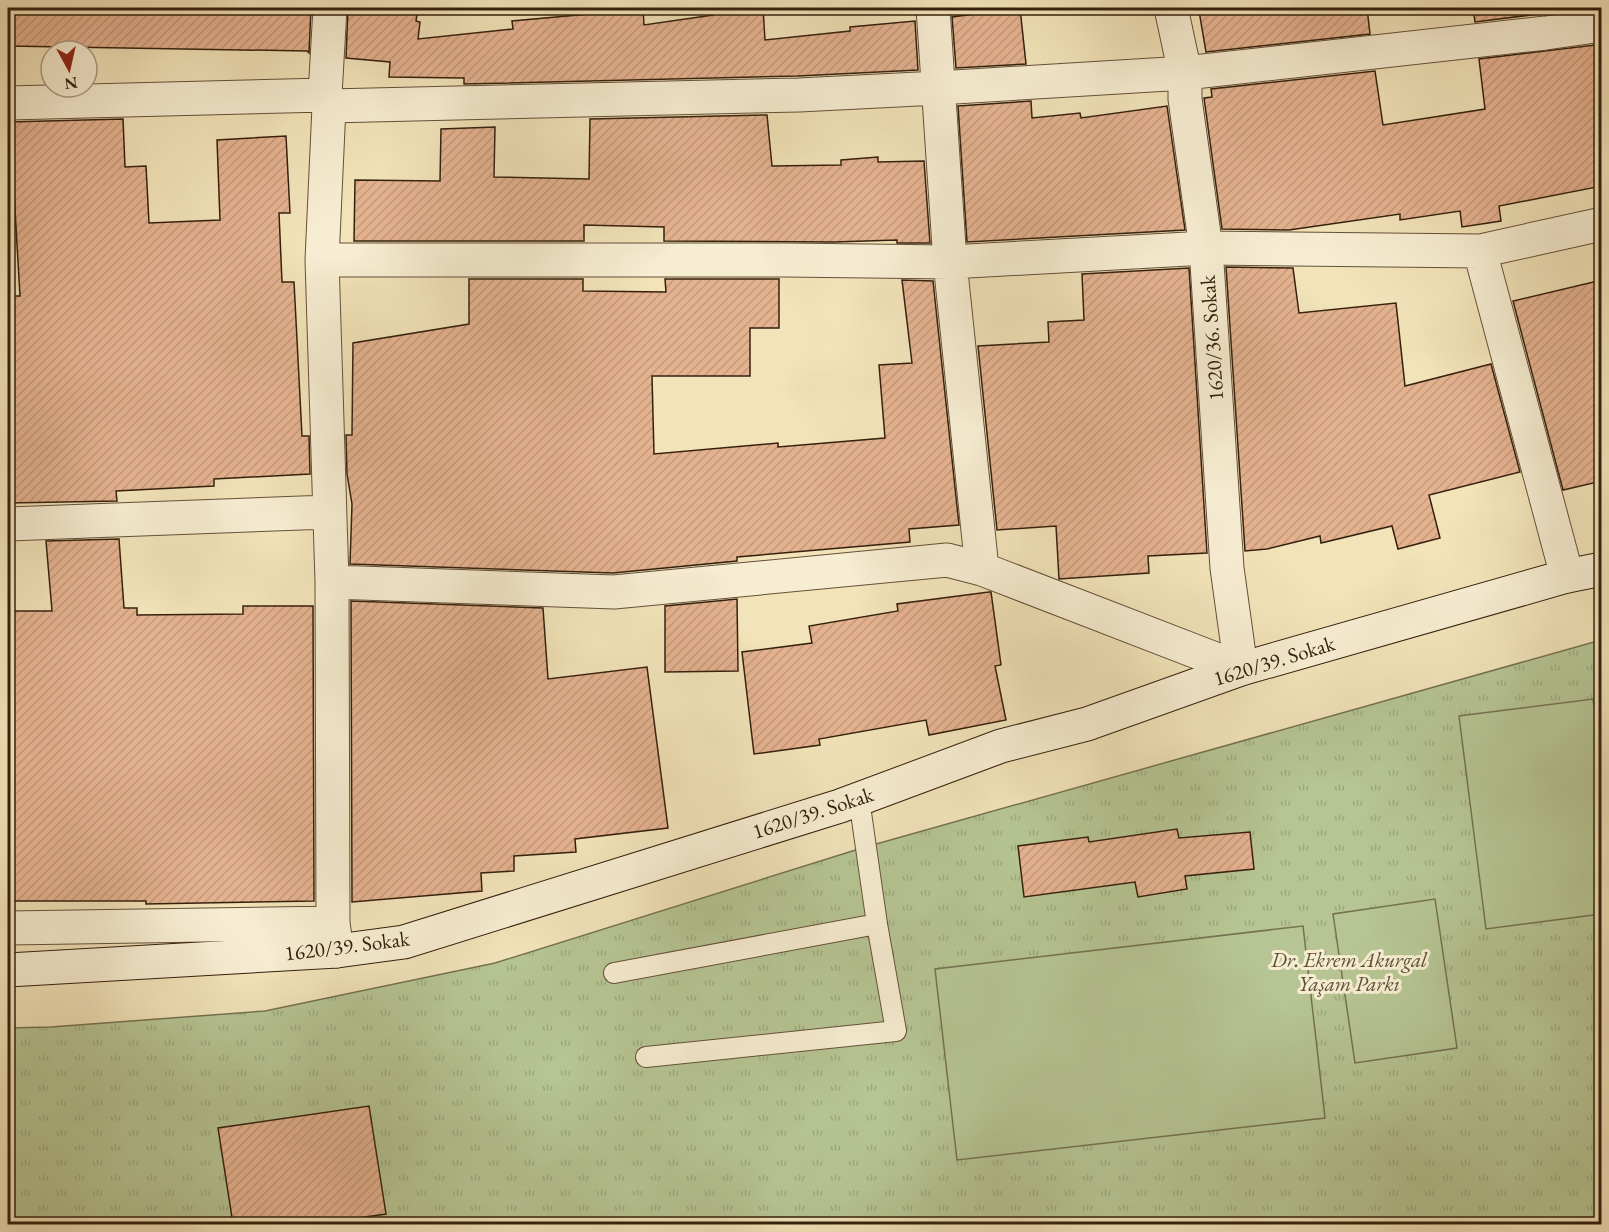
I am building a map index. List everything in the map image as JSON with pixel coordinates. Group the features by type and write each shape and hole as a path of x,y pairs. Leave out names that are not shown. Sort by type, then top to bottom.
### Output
{"street":[{"path":"8,928 335,937 332,582 328,512 322,260 330,8"},
{"path":"933,8 950,262 982,569"},
{"name":"1620/36. Sokak","path":"1171,8 1185,73 1185,99 1206,248 1227,567 1241,669"},
{"path":"8,103 799,95 1185,73 1602,25"},
{"path":"322,260 950,262 1206,248 1480,251 1602,225"},
{"path":"1480,251 1567,576"},
{"path":"8,524 328,512"},
{"path":"332,582 614,592 947,561 982,569 1241,669"},
{"name":"1620/39. Sokak","path":"8,970 335,937 404,942 859,799 1001,746 1087,724 1241,669 1567,576 1602,569"}],"lane":[{"path":"645,1056 896,1032 859,799"},
{"path":"614,973 878,924"}],"green space":[{"name":"Dr. Ekrem Akurgal Yaşam Parkı","path":"1601,640 1601,1224 8,1224 8,1028 51,1027 265,1011 495,963 862,848"},
{"path":"1593,699 1602,762 1601,914 1486,929 1459,716"},
{"path":"1435,899 1457,1048 1355,1063 1333,914"},
{"path":"1303,926 1325,1118 957,1160 935,969"}],"building":[{"path":"8,8 226,11 226,8 311,8 309,53 307,51 99,48 99,39 39,39 39,47 8,46"},
{"path":"348,8 418,8 416,21 420,22 418,39 513,29 512,21 589,14 589,8 643,8 644,25 713,15 713,8 763,8 765,40 850,31 850,27 915,21 918,70 798,76 464,84 464,78 389,77 390,62 346,58"},
{"path":"1020,8 1026,64 956,68 952,17"},
{"path":"1225,8 1367,8 1370,34 1206,52 1199,11"},
{"path":"1473,8 1587,8 1475,22"},
{"path":"1595,45 1602,74 1602,186 1499,206 1501,221 1462,227 1460,211 1400,220 1400,214 1289,230 1222,229 1204,98 1212,97 1211,89 1375,71 1383,125 1485,109 1479,59"},
{"path":"1031,101 1032,118 1080,113 1081,118 1167,106 1185,230 967,242 958,106"},
{"path":"767,115 772,166 841,165 841,160 878,157 878,162 924,161 930,243 897,243 897,240 664,241 664,227 584,225 584,241 354,241 355,180 440,181 441,129 495,127 494,177 589,179 590,119"},
{"path":"123,119 125,167 146,166 149,223 220,220 217,140 286,136 290,213 279,213 282,282 294,282 302,436 309,436 310,474 214,479 214,486 116,491 117,501 8,503 8,296 20,296 13,175 8,175 8,122"},
{"path":"1226,267 1293,268 1299,313 1396,303 1405,386 1491,364 1520,472 1429,495 1440,538 1398,549 1392,526 1321,543 1320,536 1267,549 1245,551"},
{"path":"1189,268 1207,553 1148,556 1149,573 1059,579 1056,526 997,530 978,346 1049,342 1048,322 1084,320 1082,274"},
{"path":"469,279 583,279 583,291 666,292 665,279 779,279 779,328 750,328 750,376 652,376 654,454 778,443 778,447 885,438 879,365 912,363 902,280 933,281 959,525 909,529 910,542 737,557 737,561 613,573 350,564 352,504 347,474 346,435 352,435 353,343 469,324"},
{"path":"1602,280 1602,481 1563,490 1513,301"},
{"path":"119,539 124,608 137,608 137,615 243,614 243,606 313,606 314,901 146,904 146,901 8,901 8,611 52,611 46,541"},
{"path":"991,592 1001,665 995,666 1006,720 929,735 926,720 819,739 820,745 754,754 742,652 812,643 809,626 898,611 897,604"},
{"path":"737,599 738,671 665,672 665,606"},
{"path":"351,601 543,608 548,679 647,667 668,828 575,839 576,852 514,856 514,871 481,873 482,891 352,902"},
{"path":"1177,829 1179,838 1250,832 1254,869 1185,876 1187,889 1138,897 1135,882 1024,897 1018,846 1088,837 1089,842"},
{"path":"369,1106 386,1214 315,1224 233,1224 218,1128"}]}
